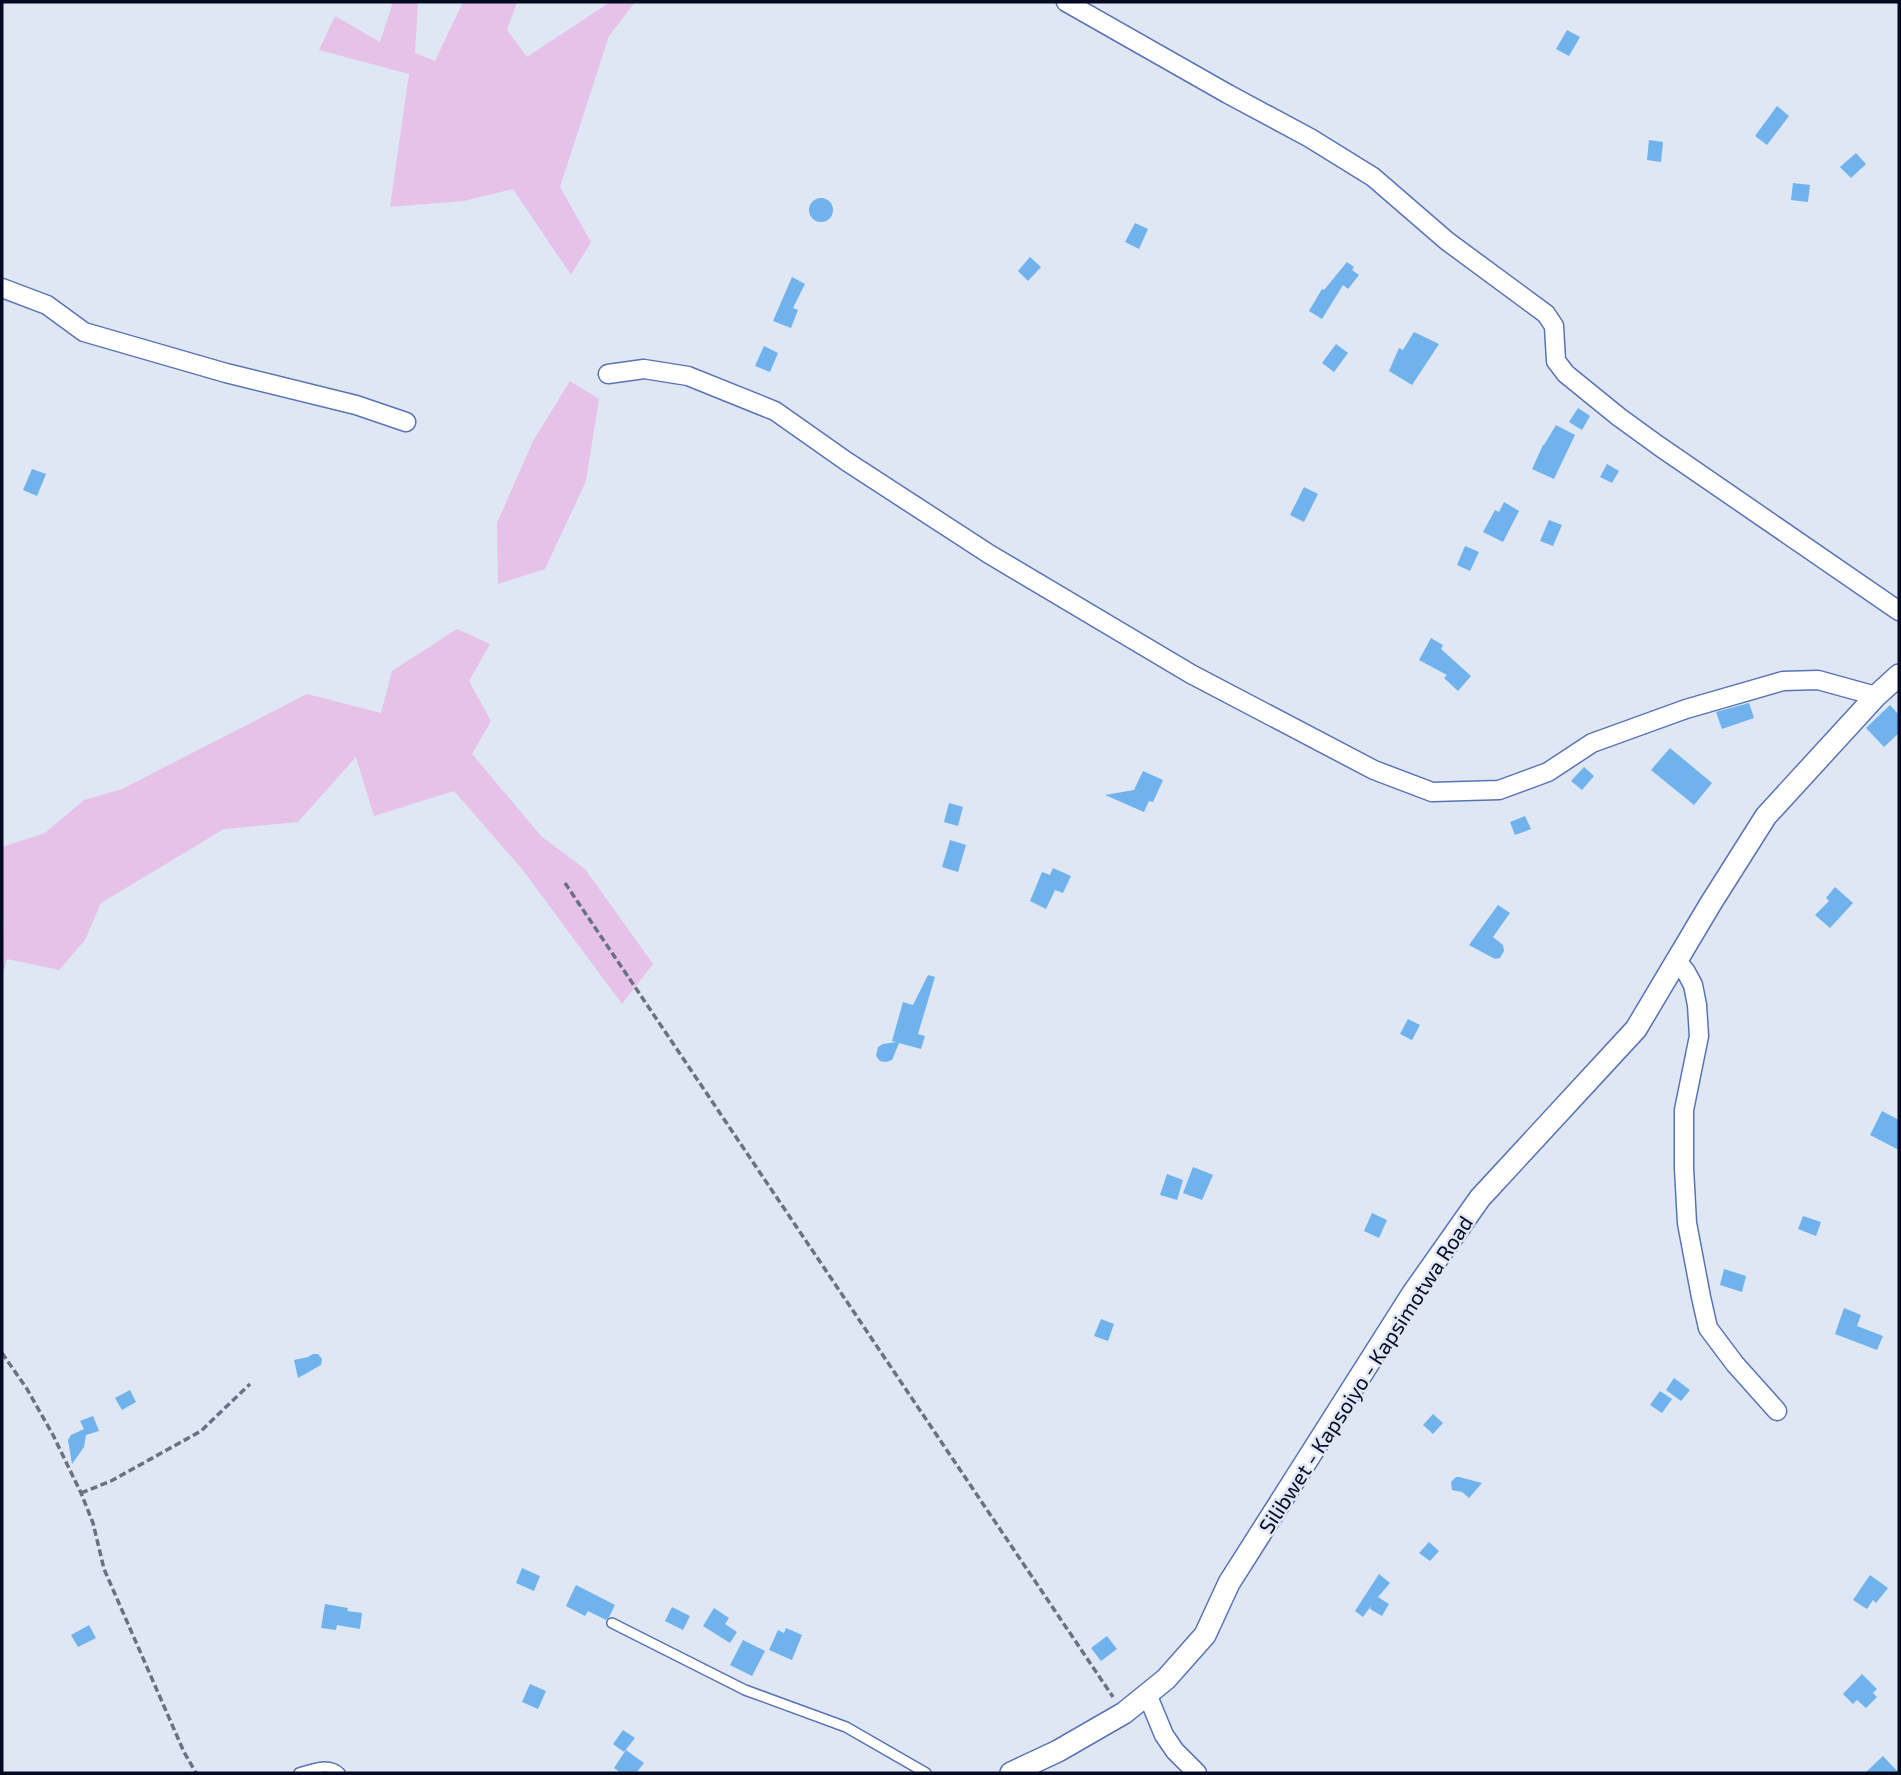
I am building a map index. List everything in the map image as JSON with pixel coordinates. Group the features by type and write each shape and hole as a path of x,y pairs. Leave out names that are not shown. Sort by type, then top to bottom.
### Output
{"street":[{"path":"1066,2 1310,138 1373,177 1447,241 1546,314 1554,326 1556,361 1566,374 1659,446 1899,611"},
{"path":"2,288 47,304 84,332 226,373 356,405 406,422"},
{"path":"608,374 645,369 688,376 775,411 846,461 989,554 1191,674 1374,770 1432,792 1499,790 1548,772 1592,743 1686,709 1783,681 1818,680 1876,696"},
{"name":"Silibwet - Kapsoiyo - Kapsimotwa Road","path":"1011,1773 1058,1751 1124,1713 1166,1679 1205,1635 1229,1583 1413,1293 1480,1198 1636,1028 1766,816 1876,696 1899,675"},
{"path":"1677,961 1693,985 1697,1005 1699,1035 1684,1110 1684,1168 1687,1223 1701,1297 1709,1328 1735,1364 1777,1411"},
{"path":"1147,1694 1164,1735 1196,1773"}],"lane":[{"path":"612,1623 745,1690 846,1727 926,1773"},
{"path":"299,1773 316,1768 330,1768 337,1769 340,1773"}],"path":[{"path":"565,883 1124,1713"},
{"path":"2,1353 27,1389 53,1435 81,1493 93,1523 104,1569 184,1752 196,1773"},
{"path":"81,1493 111,1481 201,1431 250,1384"}],"shaded area":[{"path":"393,2 418,2 415,53 435,61 463,2 517,2 507,30 527,57 610,2 635,2 609,36 560,187 591,242 571,275 513,189 464,201 390,207 409,74 319,50 335,16 380,42"},
{"path":"570,381 599,399 586,481 545,569 498,584 497,523 533,441"},
{"path":"457,629 490,644 469,681 491,721 472,754 542,837 585,869 653,964 622,1004 522,869 454,791 374,816 356,757 298,822 224,829 101,903 85,940 59,970 7,959 2,977 2,847 45,833 84,800 122,789 307,694 381,713 392,671"}],"building":[{"path":"1567,30 1580,37 1569,56 1556,49"},
{"path":"1777,106 1789,116 1767,145 1755,136"},
{"path":"1649,140 1663,142 1661,162 1647,160"},
{"path":"1856,153 1866,164 1851,178 1840,167"},
{"path":"1793,183 1810,185 1808,202 1791,200"},
{"path":"821,198 829,202 833,210 829,218 821,222 813,218 809,210 813,202"},
{"path":"1135,223 1148,229 1139,249 1125,242"},
{"path":"1030,257 1041,267 1028,281 1018,271"},
{"path":"1347,262 1359,275 1348,289 1343,285 1322,319 1309,311 1322,289 1324,290"},
{"path":"792,277 805,284 793,308 798,310 791,328 773,321"},
{"path":"1414,332 1439,344 1412,385 1389,371 1399,348 1403,350"},
{"path":"1336,344 1348,353 1334,372 1322,363"},
{"path":"764,346 778,353 770,372 755,366"},
{"path":"1578,408 1590,416 1582,430 1569,422"},
{"path":"1556,425 1575,435 1554,479 1532,469"},
{"path":"1607,464 1619,471 1612,483 1600,477"},
{"path":"32,469 46,474 37,496 23,490"},
{"path":"1304,487 1318,494 1304,522 1290,515"},
{"path":"1504,502 1519,511 1503,542 1483,532 1495,510 1499,512"},
{"path":"1549,520 1562,525 1553,546 1540,541"},
{"path":"1465,546 1479,552 1470,571 1457,565"},
{"path":"1431,638 1443,645 1441,649 1471,676 1458,691 1444,678 1447,675 1419,660"},
{"path":"1749,703 1754,718 1722,729 1716,712"},
{"path":"1890,705 1899,715 1899,733 1884,747 1866,728"},
{"path":"1670,748 1712,783 1694,805 1651,770"},
{"path":"1584,767 1594,776 1582,790 1571,781"},
{"path":"1143,771 1163,780 1153,802 1149,801 1144,812 1105,795 1134,790"},
{"path":"949,803 963,807 958,826 944,822"},
{"path":"1525,816 1531,829 1515,835 1510,822"},
{"path":"950,840 966,845 958,872 942,867"},
{"path":"1053,868 1071,876 1063,893 1055,890 1046,909 1030,901 1042,872 1050,875"},
{"path":"1835,887 1853,903 1830,928 1815,915 1829,901 1826,898"},
{"path":"1498,905 1510,913 1493,937 1503,945 1504,951 1500,958 1495,959 1469,945"},
{"path":"928,975 935,977 918,1034 925,1036 921,1049 899,1043 892,1060 880,1061 876,1056 878,1047 896,1042 892,1041 903,1002 913,1005"},
{"path":"1408,1019 1420,1025 1412,1040 1400,1034"},
{"path":"1882,1111 1899,1120 1899,1150 1870,1135"},
{"path":"1193,1167 1213,1175 1202,1200 1183,1193"},
{"path":"1167,1174 1183,1180 1177,1200 1160,1195"},
{"path":"1372,1213 1387,1220 1379,1238 1364,1231"},
{"path":"1803,1216 1821,1222 1816,1236 1798,1229"},
{"path":"1724,1269 1746,1276 1742,1292 1720,1285"},
{"path":"1844,1308 1861,1315 1857,1326 1883,1336 1877,1350 1835,1334"},
{"path":"1101,1319 1114,1324 1108,1341 1094,1336"},
{"path":"318,1354 322,1359 321,1365 298,1378 294,1360"},
{"path":"1674,1378 1690,1390 1681,1401 1666,1390"},
{"path":"130,1390 136,1402 122,1410 115,1398"},
{"path":"1660,1391 1672,1399 1662,1413 1650,1405"},
{"path":"1433,1414 1443,1423 1433,1434 1423,1425"},
{"path":"93,1416 99,1431 86,1435 84,1447 72,1464 68,1440 71,1435 84,1429 80,1421"},
{"path":"1456,1477 1482,1483 1469,1498 1462,1492 1452,1490 1451,1482"},
{"path":"1429,1542 1439,1551 1430,1561 1419,1553"},
{"path":"522,1568 540,1576 534,1591 516,1583"},
{"path":"1379,1574 1390,1583 1378,1597 1389,1604 1382,1616 1370,1609 1371,1606 1363,1617 1355,1611"},
{"path":"1870,1575 1888,1588 1876,1603 1873,1600 1867,1609 1853,1600"},
{"path":"576,1585 615,1605 606,1620 588,1611 585,1616 566,1606"},
{"path":"325,1604 362,1613 360,1629 337,1625 336,1630 321,1628"},
{"path":"672,1607 690,1616 683,1630 665,1621"},
{"path":"714,1608 729,1618 725,1624 737,1632 730,1643 703,1626"},
{"path":"89,1625 96,1638 78,1647 71,1635"},
{"path":"786,1628 802,1635 792,1660 769,1650 778,1630 784,1633"},
{"path":"1107,1636 1117,1649 1101,1661 1091,1648"},
{"path":"743,1640 765,1651 752,1676 730,1665"},
{"path":"1862,1674 1877,1689 1873,1693 1877,1697 1866,1708 1857,1700 1853,1704 1843,1694"},
{"path":"530,1684 546,1691 538,1709 522,1702"},
{"path":"623,1730 635,1738 624,1752 613,1744"},
{"path":"626,1750 644,1763 636,1773 621,1773 614,1768"},
{"path":"1883,1756 1899,1773 1865,1773"}]}
